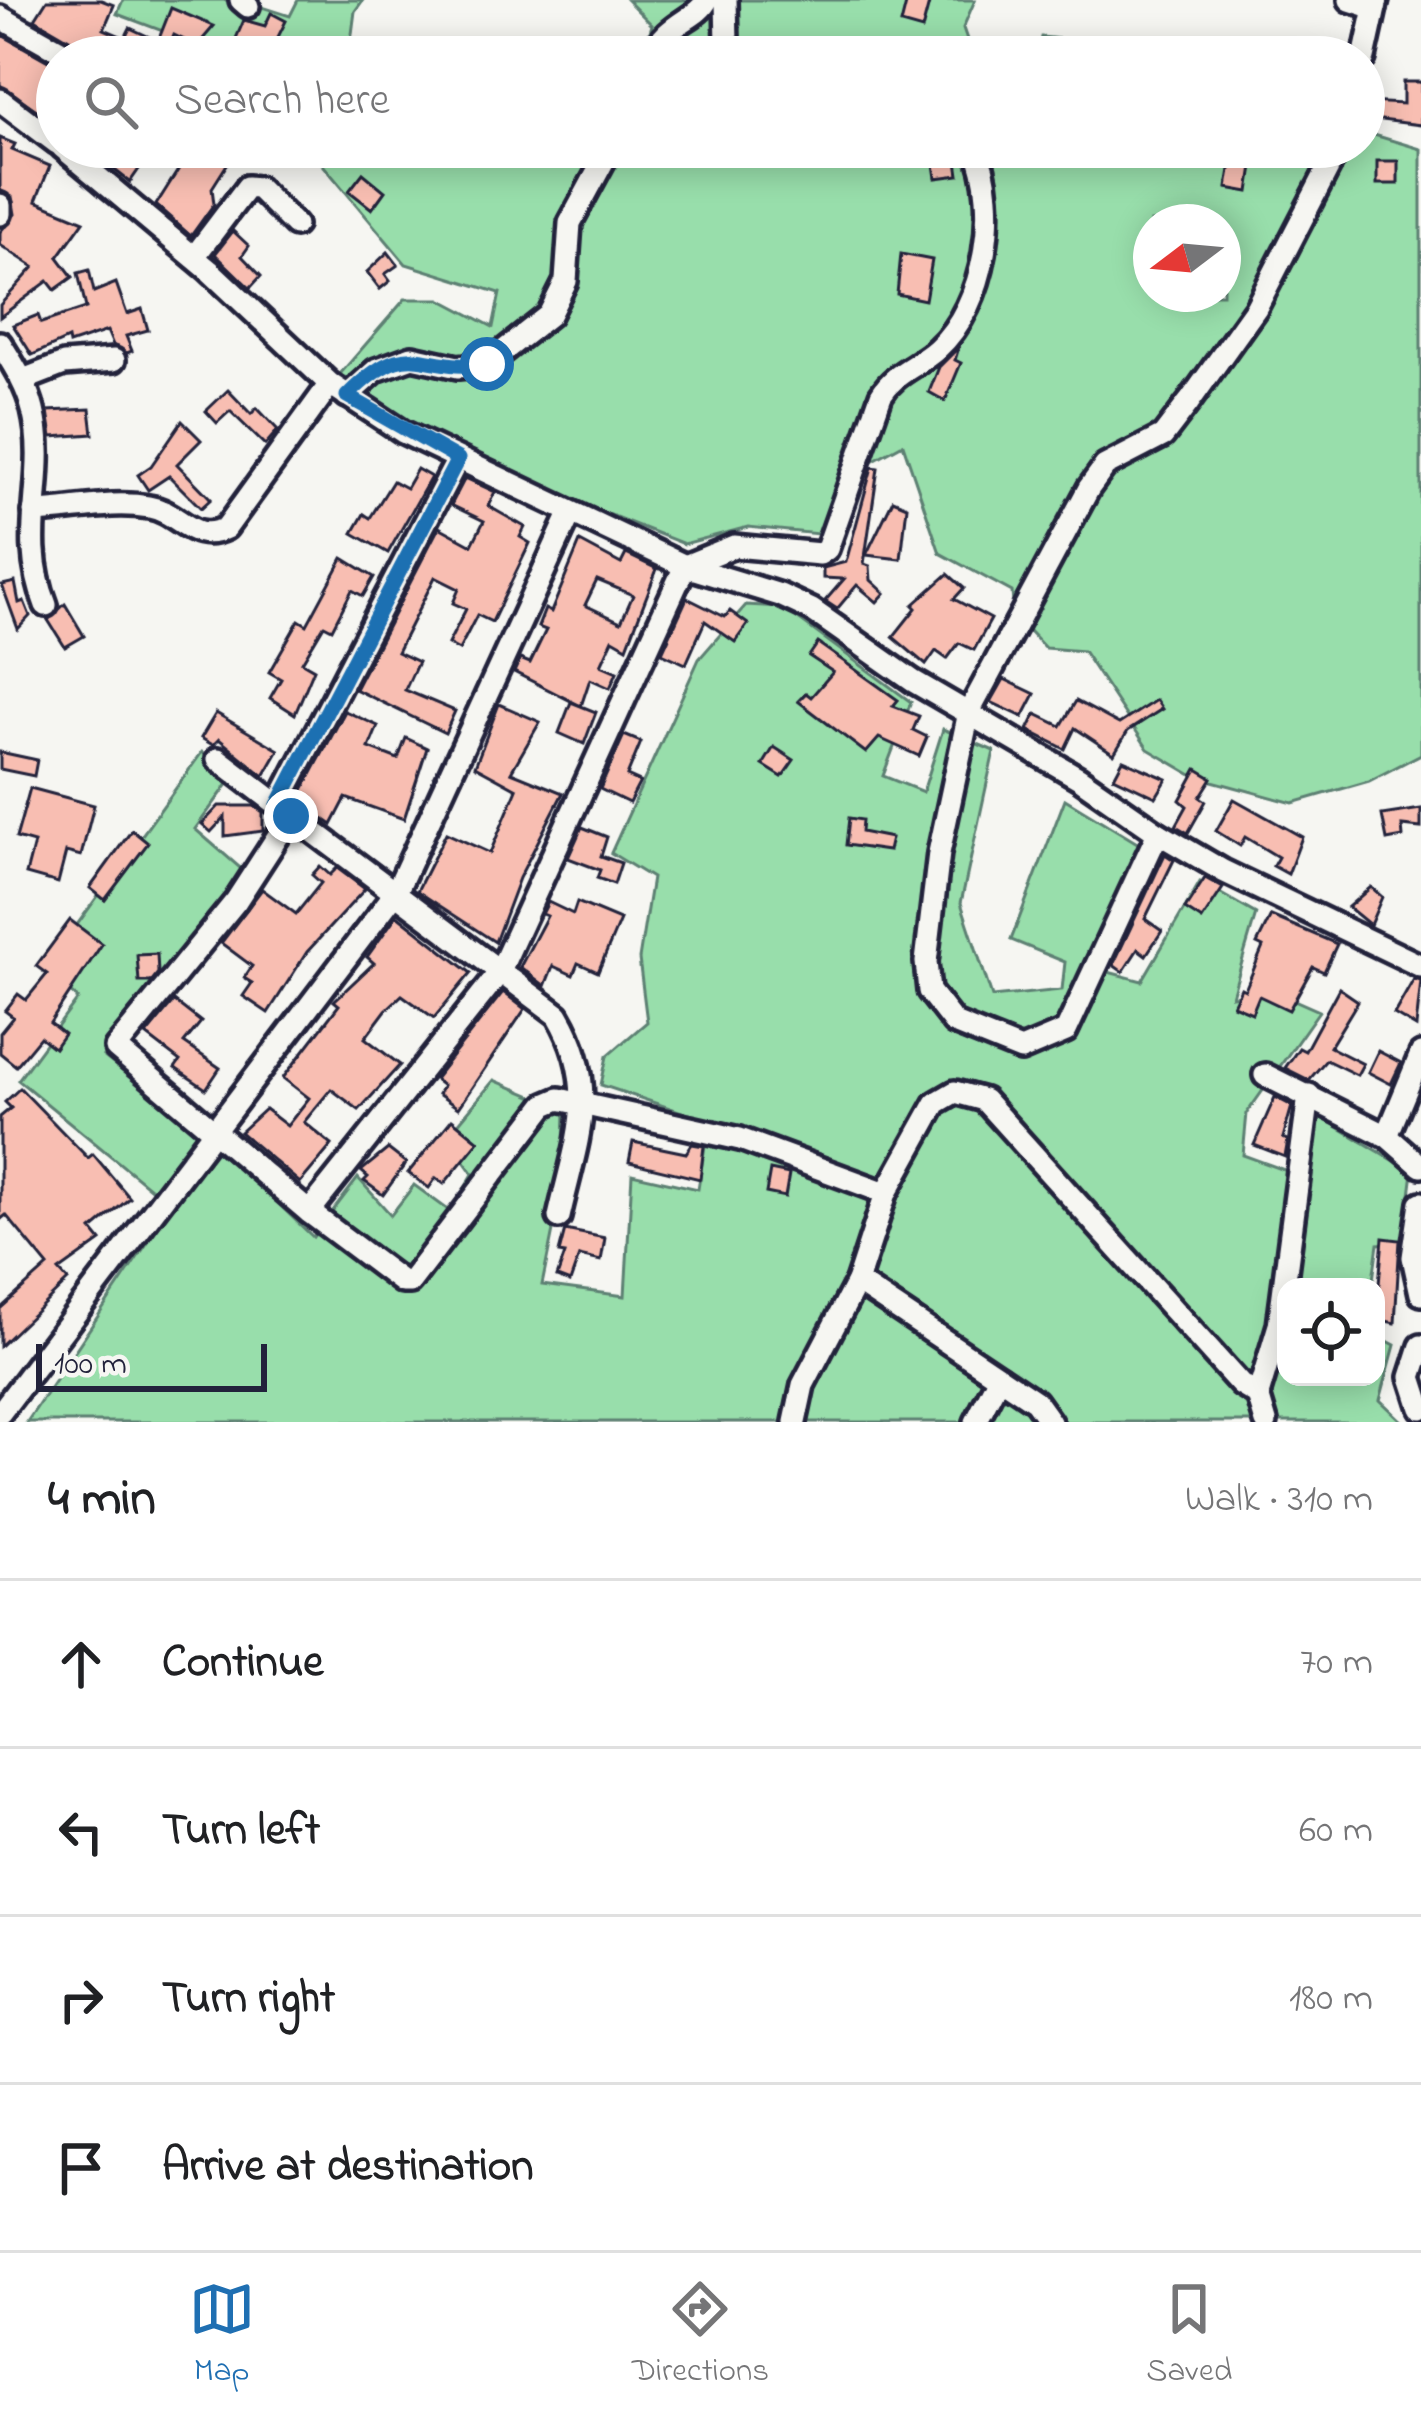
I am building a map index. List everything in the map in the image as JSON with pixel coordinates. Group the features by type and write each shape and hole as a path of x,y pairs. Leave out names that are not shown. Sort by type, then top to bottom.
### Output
{"street":[{"path":"664,36 669,28 703,9 707,0"},
{"path":"726,0 727,36"},
{"path":"1350,0 1376,4 1369,36"},
{"path":"0,17 36,37"},
{"path":"0,100 36,127"},
{"path":"88,168 194,257 339,390 458,459 570,514 685,566 780,595 812,610 913,681 1223,871 1421,966"},
{"path":"34,512 152,507 192,531 212,535 237,514 339,390 412,357 458,367 487,364 549,315 566,281 570,223 600,168"},
{"path":"310,1212 499,974 685,566 734,546 820,554 827,549 880,395 894,374 947,338 975,290 986,235 983,168"},
{"path":"1158,833 1066,1031 1022,1050 954,1023 929,991 926,962 940,853 969,712 1089,488 1105,466 1163,436 1189,402 1256,308 1328,168"},
{"path":"194,257 241,192 253,186 295,224"},
{"path":"0,343 23,380 34,413 31,568 46,605"},
{"path":"23,380 64,364 115,360"},
{"path":"458,459 236,901 116,1048 310,1212 402,1282 410,1282 545,1105 559,1099 740,1139 886,1193"},
{"path":"0,1413 396,892 570,514"},
{"path":"218,759 558,1015 582,1066 583,1104 576,1158 559,1217"},
{"path":"1387,1136 1421,1054"},
{"path":"1265,1075 1387,1136 1421,1166"},
{"path":"795,1422 803,1385 856,1282 886,1193 936,1103 955,1091 985,1100 1240,1385 1258,1395"},
{"path":"1266,1422 1258,1395 1279,1325 1310,1096"},
{"path":"1421,1203 1413,1257 1421,1294"},
{"path":"856,1282 1036,1401 1050,1422"},
{"path":"1421,1346 1411,1377 1421,1408"},
{"path":"976,1422 999,1377"}],"green space":[{"path":"123,0 260,0 262,7 290,16 298,0 363,0 355,11 352,36 176,36 117,14"},
{"path":"627,0 975,0 963,28 966,36 649,36 652,25"},
{"path":"1385,138 1421,149 1421,754 1369,781 1293,803 1194,776 1148,749 1083,651 1045,648 1014,615 1012,592 940,553 903,444 850,473 818,534 748,527 684,544 522,480 362,400 340,374 405,299 440,299 493,327 500,293 406,264 326,168 1385,168"},
{"path":"746,605 782,607 911,702 883,776 923,792 943,729 994,751 961,903 992,997 1062,990 1065,962 1011,940 1065,799 1144,847 1093,968 1142,981 1200,882 1256,914 1232,996 1274,991 1319,1011 1247,1113 1243,1155 1298,1175 1306,1108 1413,1172 1404,1242 1378,1244 1373,1278 1277,1278 1277,1386 1384,1386 1380,1400 1403,1422 27,1422 172,1206 18,1080 78,999 45,969 202,752 234,776 195,829 246,873 103,1056 217,1145 313,1237 358,1178 391,1215 414,1185 451,1212 473,1174 447,1137 494,1080 565,1110 563,1181 542,1285 625,1296 632,1174 698,1189 709,1121 601,1085 607,1056 647,1022 639,959 652,878 611,853 699,659"},
{"path":"1385,1340 1395,1345 1385,1382"}],"building":[{"path":"47,0 101,0 114,5 104,29 120,36 64,36 35,19"},
{"path":"907,0 930,0 922,30 901,24"},
{"path":"171,8 214,26 206,36 160,36"},
{"path":"271,13 286,21 278,36 237,36 244,20 265,26"},
{"path":"0,34 36,54 36,110 0,85"},
{"path":"1403,82 1421,82 1421,125 1385,120 1385,103 1403,104"},
{"path":"0,138 15,144 12,150 36,160 36,168 49,168 36,201 84,221 58,257 73,277 55,290 48,281 0,317 0,305 34,267 0,245 0,232 15,214 12,197 0,190"},
{"path":"1385,161 1398,161 1398,184 1377,184 1377,168 1385,168"},
{"path":"112,168 140,168 130,182"},
{"path":"179,168 225,168 212,188 214,204 191,236 156,205"},
{"path":"935,168 958,168 959,175 936,178"},
{"path":"1230,168 1253,168 1249,192 1227,188"},
{"path":"363,173 385,191 372,209 349,191"},
{"path":"233,231 249,246 242,256 261,276 250,288 215,254"},
{"path":"388,252 398,265 385,274 390,281 380,289 367,272"},
{"path":"901,254 932,260 925,300 897,294"},
{"path":"89,270 94,292 116,283 127,314 142,309 148,330 126,336 132,351 127,353 113,345 107,331 69,344 68,339 32,355 13,325 38,315 41,323 86,308 78,273"},
{"path":"959,347 955,360 961,363 945,401 929,392 939,367"},
{"path":"228,390 251,414 257,408 278,430 265,445 230,411 217,423 206,411"},
{"path":"90,409 93,434 52,437 48,411"},
{"path":"182,421 201,440 177,464 211,499 201,508 169,476 148,490 138,475 151,466"},
{"path":"872,467 878,468 864,564 870,566 871,580 885,593 877,602 857,585 837,609 825,601 844,579 823,578 823,568 846,562"},
{"path":"417,469 431,477 388,553 353,533 364,514 370,518 393,481 406,488"},
{"path":"465,478 495,492 488,506 525,527 520,537 530,543 492,622 477,615 459,650 448,644 466,609 453,603 459,589 435,577 397,652 418,662 405,690 455,711 445,733 355,689 439,527 472,545 484,521 451,505"},
{"path":"893,500 907,506 901,559 866,555"},
{"path":"580,542 621,564 626,554 657,569 627,647 613,639 601,665 617,672 610,688 590,679 581,706 514,672 520,659 530,663 546,630 538,627 545,609 551,612","holes":["597,580 633,595 621,622 585,605"]},
{"path":"343,558 374,577 363,596 352,590 332,629 324,625 302,662 314,669 295,714 270,698 281,679 269,672 299,620 307,625"},
{"path":"948,574 964,588 954,599 991,619 974,650 959,643 947,659 936,651 926,665 893,637 916,608 913,605"},
{"path":"15,582 19,603 24,601 30,616 18,629 2,585"},
{"path":"687,598 725,617 730,611 748,624 735,642 705,621 686,664 662,653"},
{"path":"65,604 84,636 65,647 48,620"},
{"path":"818,643 898,700 893,706 919,716 913,730 927,737 919,756 879,738 866,753 798,701 806,693 811,697 833,672 809,656"},
{"path":"1004,679 1035,694 1023,717 991,702"},
{"path":"1156,700 1162,709 1128,731 1114,754 1075,728 1065,749 1028,730 1036,714 1061,726 1076,701 1119,724"},
{"path":"571,702 596,712 584,744 559,733"},
{"path":"499,704 540,722 511,772 563,793 519,878 495,942 417,891 446,833 490,853 517,789 475,766"},
{"path":"345,711 378,726 369,748 398,759 406,738 427,748 404,819 346,798 332,825 297,801"},
{"path":"216,713 279,750 264,776 219,739 213,745 201,738"},
{"path":"624,735 641,742 627,776 640,782 629,803 600,789"},
{"path":"774,747 794,760 782,777 763,765"},
{"path":"0,752 37,760 34,776 0,769"},
{"path":"1123,760 1167,779 1156,797 1114,777"},
{"path":"1197,769 1212,778 1200,797 1206,801 1188,833 1176,826 1187,806 1180,800"},
{"path":"30,788 94,805 81,856 66,852 58,883 26,874 34,843 16,838"},
{"path":"1234,799 1302,837 1288,874 1273,866 1278,857 1245,837 1240,846 1216,831"},
{"path":"219,806 254,806 263,812 263,831 225,836 225,817 211,832 202,824"},
{"path":"1421,809 1421,828 1402,826 1403,837 1387,840 1382,815"},
{"path":"849,818 862,820 861,832 891,838 888,851 846,845"},
{"path":"582,827 607,837 601,856 621,863 614,884 597,878 600,870 568,858"},
{"path":"132,830 148,843 105,900 90,888"},
{"path":"1165,854 1174,860 1145,919 1162,931 1146,955 1138,949 1123,972 1113,965"},
{"path":"320,866 330,875 337,868 365,889 307,952 268,1013 243,996 252,983 244,978 252,966 221,943 262,889 296,914 321,883 312,875"},
{"path":"1205,878 1223,888 1202,920 1185,909"},
{"path":"1371,887 1382,897 1370,925 1348,907"},
{"path":"548,902 573,914 577,902 620,920 598,972 578,963 573,975 553,966 545,986 520,967 547,916 542,914"},
{"path":"397,915 471,973 434,1018 402,995 386,1010 365,1038 400,1065 359,1110 331,1089 304,1122 332,1145 300,1183 240,1132 265,1109 287,1126 309,1098 283,1078 339,1005 334,1001 374,963 367,957"},
{"path":"1271,916 1337,944 1324,972 1313,967 1289,1010 1259,996 1252,1013 1233,1005 1241,988 1245,990 1263,947 1257,944"},
{"path":"70,920 102,944 50,1023 64,1034 54,1048 40,1037 16,1066 0,1053 0,1033 13,1017 5,1011 18,994 26,1000 47,974 36,966"},
{"path":"157,954 158,973 151,982 139,982 137,955"},
{"path":"1414,979 1421,981 1416,1027 1394,1014"},
{"path":"1339,988 1358,1001 1330,1047 1363,1064 1357,1075 1326,1060 1309,1080 1285,1068 1299,1048 1305,1051"},
{"path":"503,992 525,1009 458,1108 438,1094 443,1086 434,1079"},
{"path":"174,1001 201,1022 184,1043 220,1068 206,1089 175,1068 180,1061 146,1035"},
{"path":"1378,1051 1401,1063 1391,1084 1368,1072"},
{"path":"20,1088 88,1158 93,1154 130,1198 92,1230 101,1241 59,1271 68,1281 0,1346 0,1309 48,1266 6,1215 0,1220 0,1117 11,1108 5,1102"},
{"path":"1275,1097 1292,1106 1283,1138 1288,1140 1285,1157 1254,1145"},
{"path":"452,1119 479,1141 444,1184 436,1178 429,1188 408,1173"},
{"path":"633,1142 686,1153 692,1144 704,1146 700,1179 629,1162"},
{"path":"388,1149 406,1163 383,1195 364,1181 368,1177 361,1171"},
{"path":"770,1170 789,1174 785,1197 766,1193"},
{"path":"565,1230 605,1238 601,1261 579,1256 570,1282 557,1277 565,1254 559,1253"},
{"path":"1383,1238 1400,1240 1395,1323 1385,1321 1385,1278 1380,1278"}],"route":[{"path":"291,816 278,805 458,459 403,432 347,396 376,370 412,357 458,367 487,364"}]}
